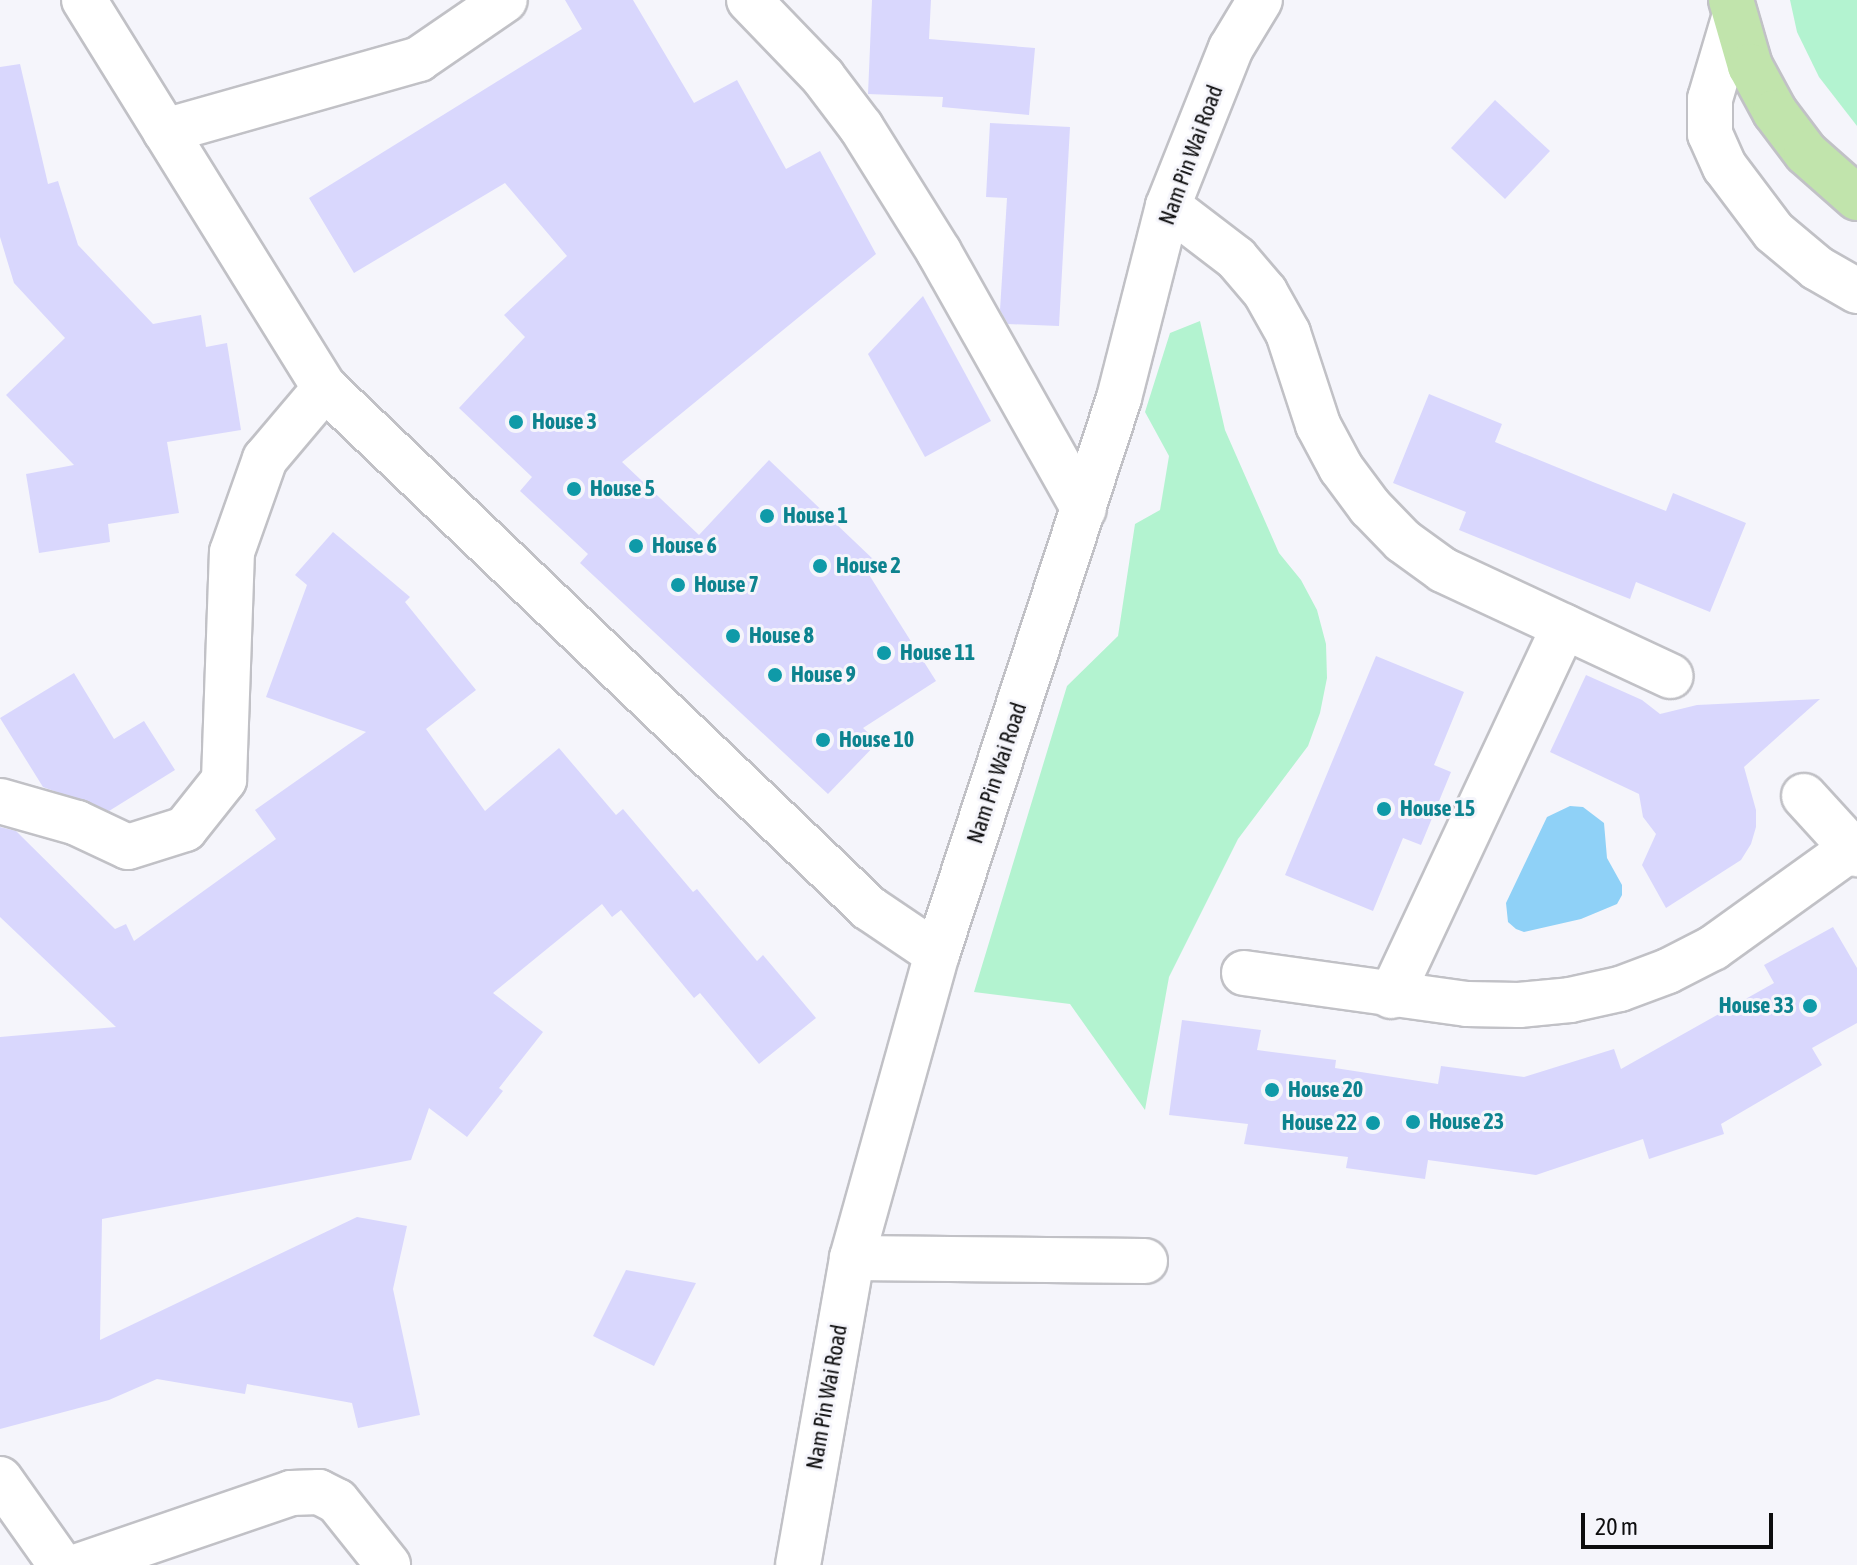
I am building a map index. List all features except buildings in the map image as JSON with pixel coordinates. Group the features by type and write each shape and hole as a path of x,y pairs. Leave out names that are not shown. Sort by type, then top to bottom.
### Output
{"main road":[{"path":"1732,9 1750,66 1775,112 1806,153 1857,198"}],"street":[{"path":"84,0 325,388 869,908 937,954"},
{"path":"165,131 419,59 505,0"},
{"path":"749,0 823,77 861,127 939,252 1084,509"},
{"name":"Nam Pin Wai Road","path":"798,1565 852,1258 937,954 1119,398 1168,206 1231,48 1260,0"},
{"path":"1732,9 1710,99 1710,134 1725,167 1774,232 1817,268 1857,291"},
{"path":"1168,206 1236,258 1265,292 1288,333 1318,425 1341,468 1370,507 1403,541 1443,570 1670,676"},
{"path":"0,801 77,823 128,847 185,829 224,780 232,552 265,459 325,388"},
{"path":"1391,996 1564,626"},
{"path":"1244,973 1391,996 1519,1005 1570,1000 1620,989 1668,971 1713,948 1854,851 1804,796"},
{"path":"852,1258 1145,1261"},
{"path":"0,1479 61,1565"},
{"path":"81,1565 291,1493 319,1492 337,1501 388,1565"}],"green space":[{"path":"1790,0 1857,0 1857,126 1819,77 1797,32"},
{"path":"1200,321 1225,430 1279,553 1301,580 1317,610 1326,644 1327,678 1320,713 1308,746 1238,839 1169,977 1145,1110 1070,1004 974,992 1067,686 1118,636 1135,524 1160,510 1169,456 1145,412 1170,333"}],"water":[{"path":"1570,806 1583,807 1604,823 1607,858 1622,885 1622,895 1617,904 1581,919 1524,932 1516,929 1508,922 1506,903 1547,817"}],"place":[{"name":"House 3","path":"516,422"},
{"name":"House 5","path":"574,489"},
{"name":"House 1","path":"767,516"},
{"name":"House 6","path":"636,546"},
{"name":"House 2","path":"820,566"},
{"name":"House 7","path":"678,585"},
{"name":"House 8","path":"733,636"},
{"name":"House 11","path":"884,653"},
{"name":"House 9","path":"775,675"},
{"name":"House 10","path":"823,740"},
{"name":"House 15","path":"1384,809"},
{"name":"House 33","path":"1810,1006"},
{"name":"House 20","path":"1272,1090"},
{"name":"House 23","path":"1413,1122"},
{"name":"House 22","path":"1373,1123"}]}
